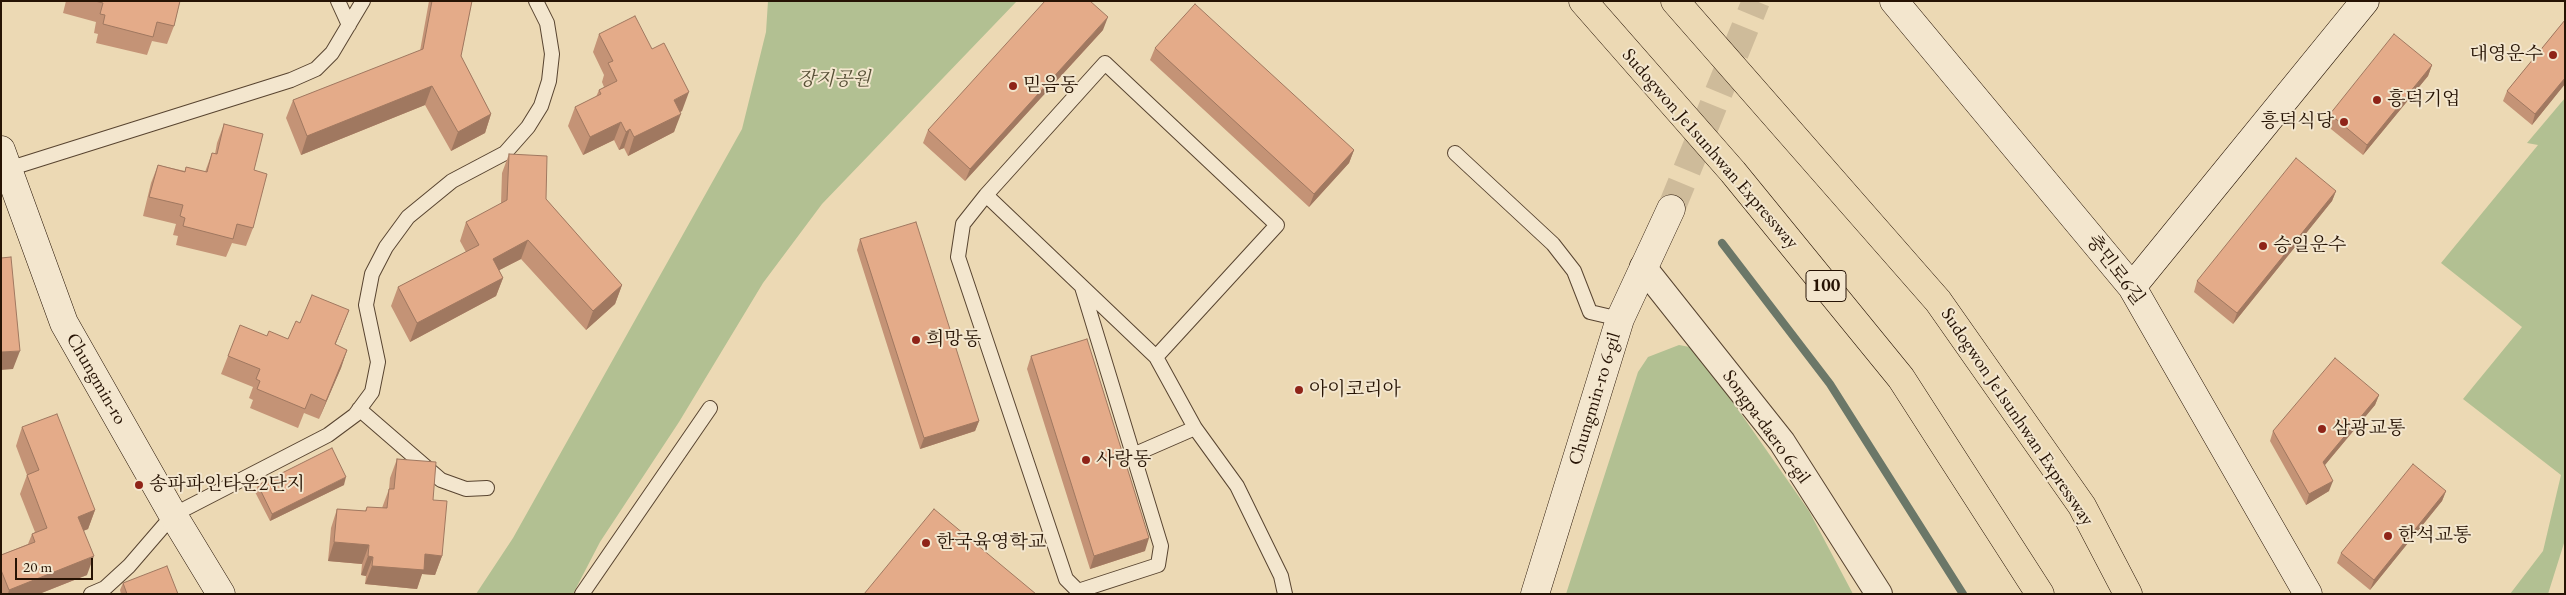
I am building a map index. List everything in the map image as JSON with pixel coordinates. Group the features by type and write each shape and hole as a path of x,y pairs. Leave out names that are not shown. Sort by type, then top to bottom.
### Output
{"highway":[{"name":"Sudogwon Je1sunhwan Expressway","path":"1583,1 1733,172 1901,378 2040,594"},
{"name":"Sudogwon Je1sunhwan Expressway","path":"1676,1 1938,301 2082,506 2128,594"}],"street":[{"name":"충민로6길","path":"1894,1 2132,287 2308,594"},
{"path":"2132,287 2365,1"},
{"name":"Chungmin-ro","path":"5,160 64,323 173,515 221,594"},
{"name":"Chungmin-ro 6-gil","path":"1535,594 1620,319 1671,209"},
{"name":"Songpa-daero 6-gil","path":"1643,267 1782,442 1879,594"}],"lane":[{"path":"338,1 349,25"},
{"path":"5,160 291,80 316,69 332,53 363,1"},
{"path":"92,594 105,588 129,566 173,515 328,435 354,415 372,392 378,362 366,305 372,274 386,246 408,217 452,181 505,153 528,127 541,106 549,81 552,54 547,24 536,1"},
{"path":"1082,286 1161,546 1158,566 1078,591 1066,579 958,258 963,224 1105,63 1276,225 1156,357"},
{"path":"1455,153 1553,244 1574,271 1590,312 1620,319"},
{"path":"986,196 1156,357 1195,428 1237,486 1281,576 1285,594"},
{"path":"582,594 710,408"},
{"path":"359,409 441,480 466,490 487,488"},
{"path":"1133,455 1195,428"}],"green space":[{"name":"장지공원","path":"768,1 1017,1 822,204 763,283 679,422 600,542 573,594 476,594 513,538 742,129 766,32"},
{"path":"2565,98 2565,540 2548,594 2510,594 2543,551 2561,475 2463,399 2522,327 2441,263 2538,145 2527,143"},
{"path":"1679,345 1695,348 1809,511 1853,594 1566,594 1638,372 1648,357"}],"building":[{"path":"95,1 180,1 174,26 157,22 153,37 103,24 105,15 100,14 103,3"},
{"path":"432,1 472,1 461,56 491,114 458,132 432,86 307,136 293,100 423,49"},
{"name":"믿음동","path":"1045,1 1090,1 1108,17 970,169 928,130"},
{"path":"1195,4 1354,150 1314,194 1155,48"},
{"path":"635,16 652,49 664,43 689,92 674,100 681,114 634,137 630,129 626,132 621,122 590,137 575,107 601,94 599,90 617,81 608,63 613,61 599,34"},
{"name":"대영운수","path":"2565,20 2565,78 2535,114 2507,91"},
{"name":"흥덕기업","path":"2394,34 2432,65 2367,145 2330,114"},
{"path":"224,124 263,134 254,170 267,174 253,228 237,224 233,239 183,226 185,218 180,216 183,205 149,197 158,165 185,172 186,167 207,172 212,153 217,154"},
{"path":"509,154 547,156 546,199 622,285 593,311 528,240 493,259 503,278 417,323 398,287 479,245 466,222 507,200"},
{"name":"승일운수","path":"2296,158 2336,191 2237,313 2197,281"},
{"name":"희망동","path":"916,222 979,421 924,438 860,239"},
{"path":"11,257 20,351 1,352 1,258"},
{"path":"312,295 349,310 335,344 347,350 326,401 311,394 305,409 257,389 260,381 256,379 260,369 228,356 240,325 267,336 269,331 288,339 296,321 300,323"},
{"name":"사랑동","path":"1087,339 1149,538 1094,556 1031,356"},
{"path":"2335,358 2379,395 2323,462 2333,481 2309,494 2273,431"},
{"path":"57,414 95,510 78,517 94,556 9,590 1,570 1,555 35,542 32,534 47,528 27,475 39,470 22,427"},
{"path":"332,448 346,477 272,514 258,485"},
{"path":"397,459 436,462 433,500 447,501 442,556 425,554 424,570 372,566 373,557 368,556 369,545 334,542 337,509 366,511 367,507 387,508 389,489 394,489"},
{"path":"2413,464 2446,491 2374,580 2341,553"},
{"name":"한국육영학교","path":"934,509 1036,594 864,594"},
{"path":"167,566 178,594 127,594 123,583"}],"waterway":[{"path":"1722,243 1830,384 1963,594"}],"tunnel":[{"path":"1671,209 1756,1"}],"place":[{"name":"대영운수","path":"2553,55"},
{"name":"믿음동","path":"1013,86"},
{"name":"흥덕기업","path":"2377,100"},
{"name":"흥덕식당","path":"2344,122"},
{"name":"승일운수","path":"2263,246"},
{"name":"희망동","path":"916,340"},
{"name":"아이코리아","path":"1299,390"},
{"name":"삼광교통","path":"2322,429"},
{"name":"사랑동","path":"1086,460"},
{"name":"송파파인타운2단지","path":"139,485"},
{"name":"한석교통","path":"2388,536"},
{"name":"한국육영학교","path":"926,543"}]}
